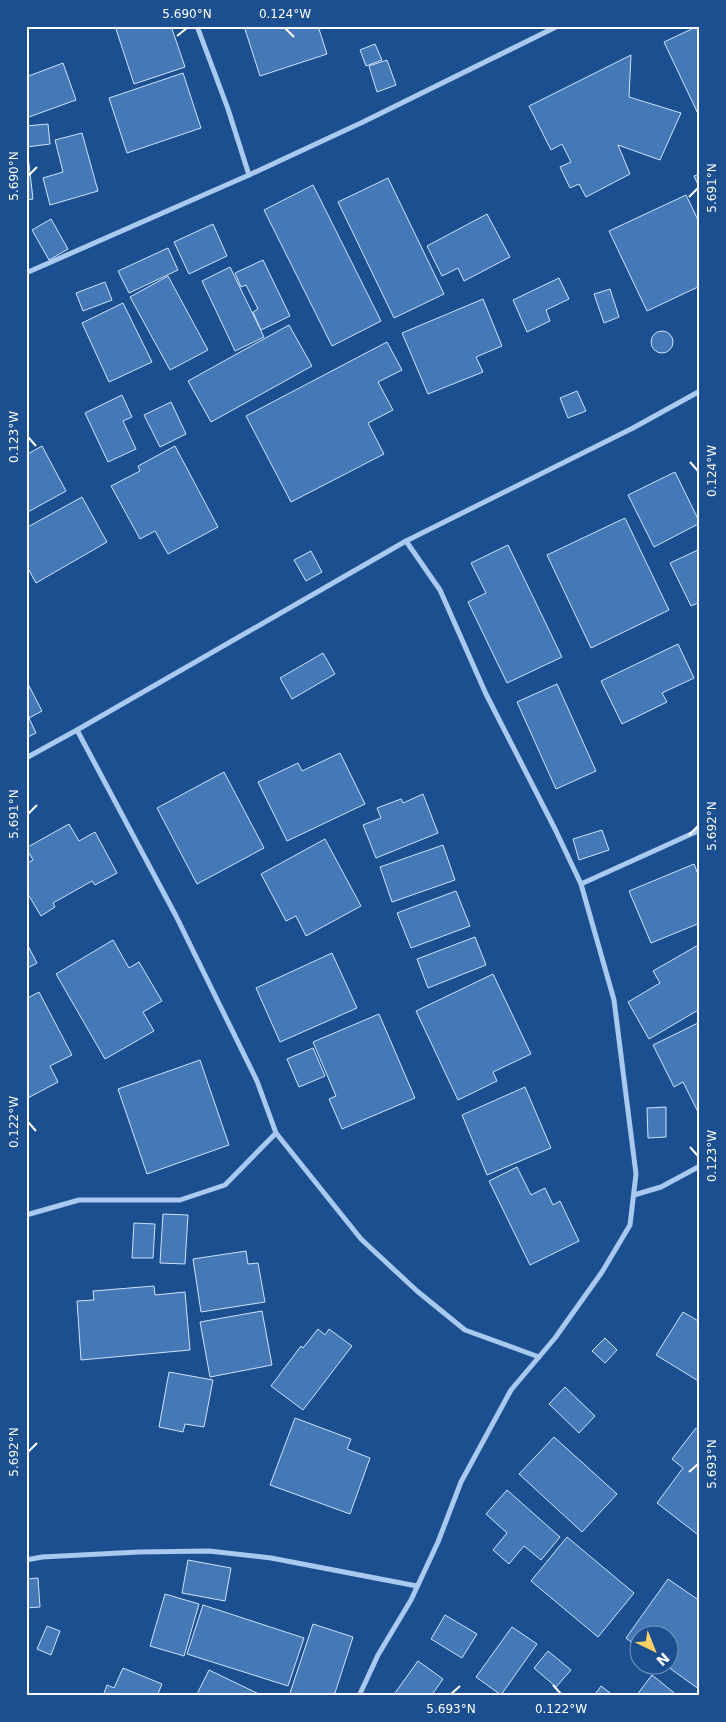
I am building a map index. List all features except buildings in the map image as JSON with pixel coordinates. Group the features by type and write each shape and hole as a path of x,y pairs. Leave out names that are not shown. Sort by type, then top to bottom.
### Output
{"street":[{"path":"196,26 228,109 249,175"},
{"path":"26,274 363,122 558,26"},
{"path":"26,758 406,541 633,428 700,392"},
{"path":"359,1696 378,1655 410,1600 438,1542 461,1482 511,1390 555,1338 602,1272 630,1225 636,1174 614,1000 581,884 486,694 440,590 406,541"},
{"path":"77,730 176,916 257,1081 276,1133 361,1239 417,1291 465,1330 539,1357"},
{"path":"581,884 700,830"},
{"path":"26,1214 79,1200 180,1200 226,1185 276,1133"},
{"path":"634,1195 661,1187 700,1166"},
{"path":"26,1560 139,1552 209,1551 271,1558 417,1586"}]}
